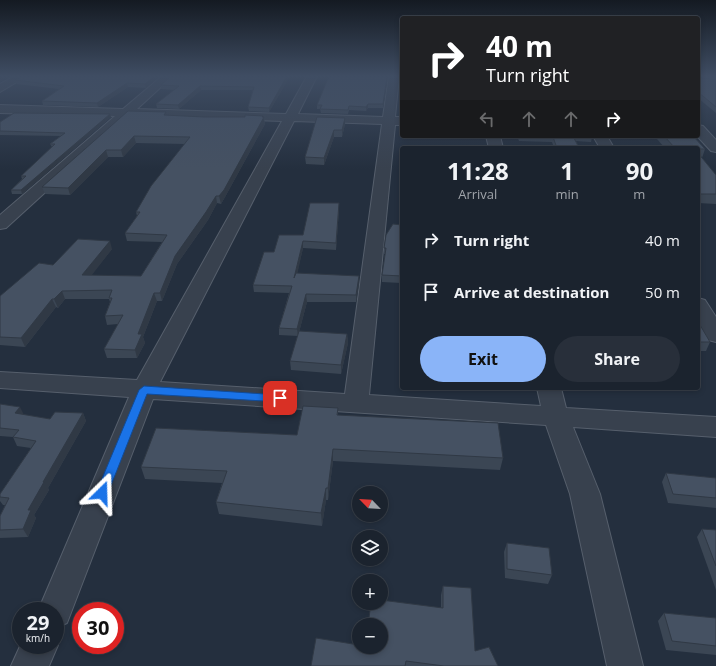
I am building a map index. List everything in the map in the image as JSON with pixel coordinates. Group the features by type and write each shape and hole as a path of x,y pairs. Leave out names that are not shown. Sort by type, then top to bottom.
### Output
{"street":[{"path":"0,224 133,107"},
{"path":"59,602 144,390 296,107"},
{"path":"356,403 395,121 395,107"},
{"path":"0,109 395,121"},
{"path":"700,130 716,131"},
{"path":"700,131 716,148"},
{"path":"700,307 716,335"},
{"path":"0,380 716,427"},
{"path":"549,390 556,417 585,494 625,666"},
{"path":"29,666 35,654"}],"building":[{"path":"321,107 349,107 348,110 320,109"},
{"path":"128,111 166,112 164,115 204,117 245,117 245,115 264,117 224,190 219,196 216,196 175,256 160,293 154,293 138,334 142,334 135,350 104,349 123,315 105,316 112,298 109,298 112,290 62,291 54,299 52,299 21,338 0,337 0,296 39,263 53,265 78,239 110,241 82,275 141,276 167,235 125,233 140,212 136,212 151,186 190,137 134,136 121,150 106,150 68,188 42,187"},
{"path":"14,113 110,114 21,190 11,190 26,176 21,176 55,144 50,144 65,133 0,131 0,122"},
{"path":"317,117 345,118 342,130 334,130 324,158 305,157"},
{"path":"553,138 574,138 578,146 556,146"},
{"path":"666,138 695,138 705,149 700,149 700,146 673,146"},
{"path":"700,155 716,175 716,194 700,194"},
{"path":"310,203 339,203 336,243 303,241 294,278 296,273 359,276 356,295 306,294 297,329 279,328 292,286 253,285 264,252 274,252 279,235 303,235"},
{"path":"393,224 400,225 400,276 382,275 386,248 384,248 386,235"},
{"path":"700,325 710,342 700,342"},
{"path":"299,331 347,334 341,365 290,361"},
{"path":"0,404 20,407 15,413 50,419 55,412 83,413 28,510 31,510 23,529 0,530 0,516 9,498 0,497 0,494 36,441 13,437 19,430 0,428"},
{"path":"303,406 338,408 337,415 498,423 503,458 333,449 328,488 326,488 321,513 216,502 227,471 141,467 156,428 297,435"},
{"path":"666,473 716,478 716,498 673,494"},
{"path":"702,529 716,530 716,566"},
{"path":"507,543 549,548 552,575 507,569"},
{"path":"443,586 471,588 475,651 489,647 498,666 444,666 406,661 405,666 311,666 316,638 352,644 352,654 388,654 388,618 369,618 370,610 388,610 388,601 443,608"},
{"path":"664,613 716,618 716,646 672,641"}],"route":[{"path":"102,493 144,390 280,398"}]}
